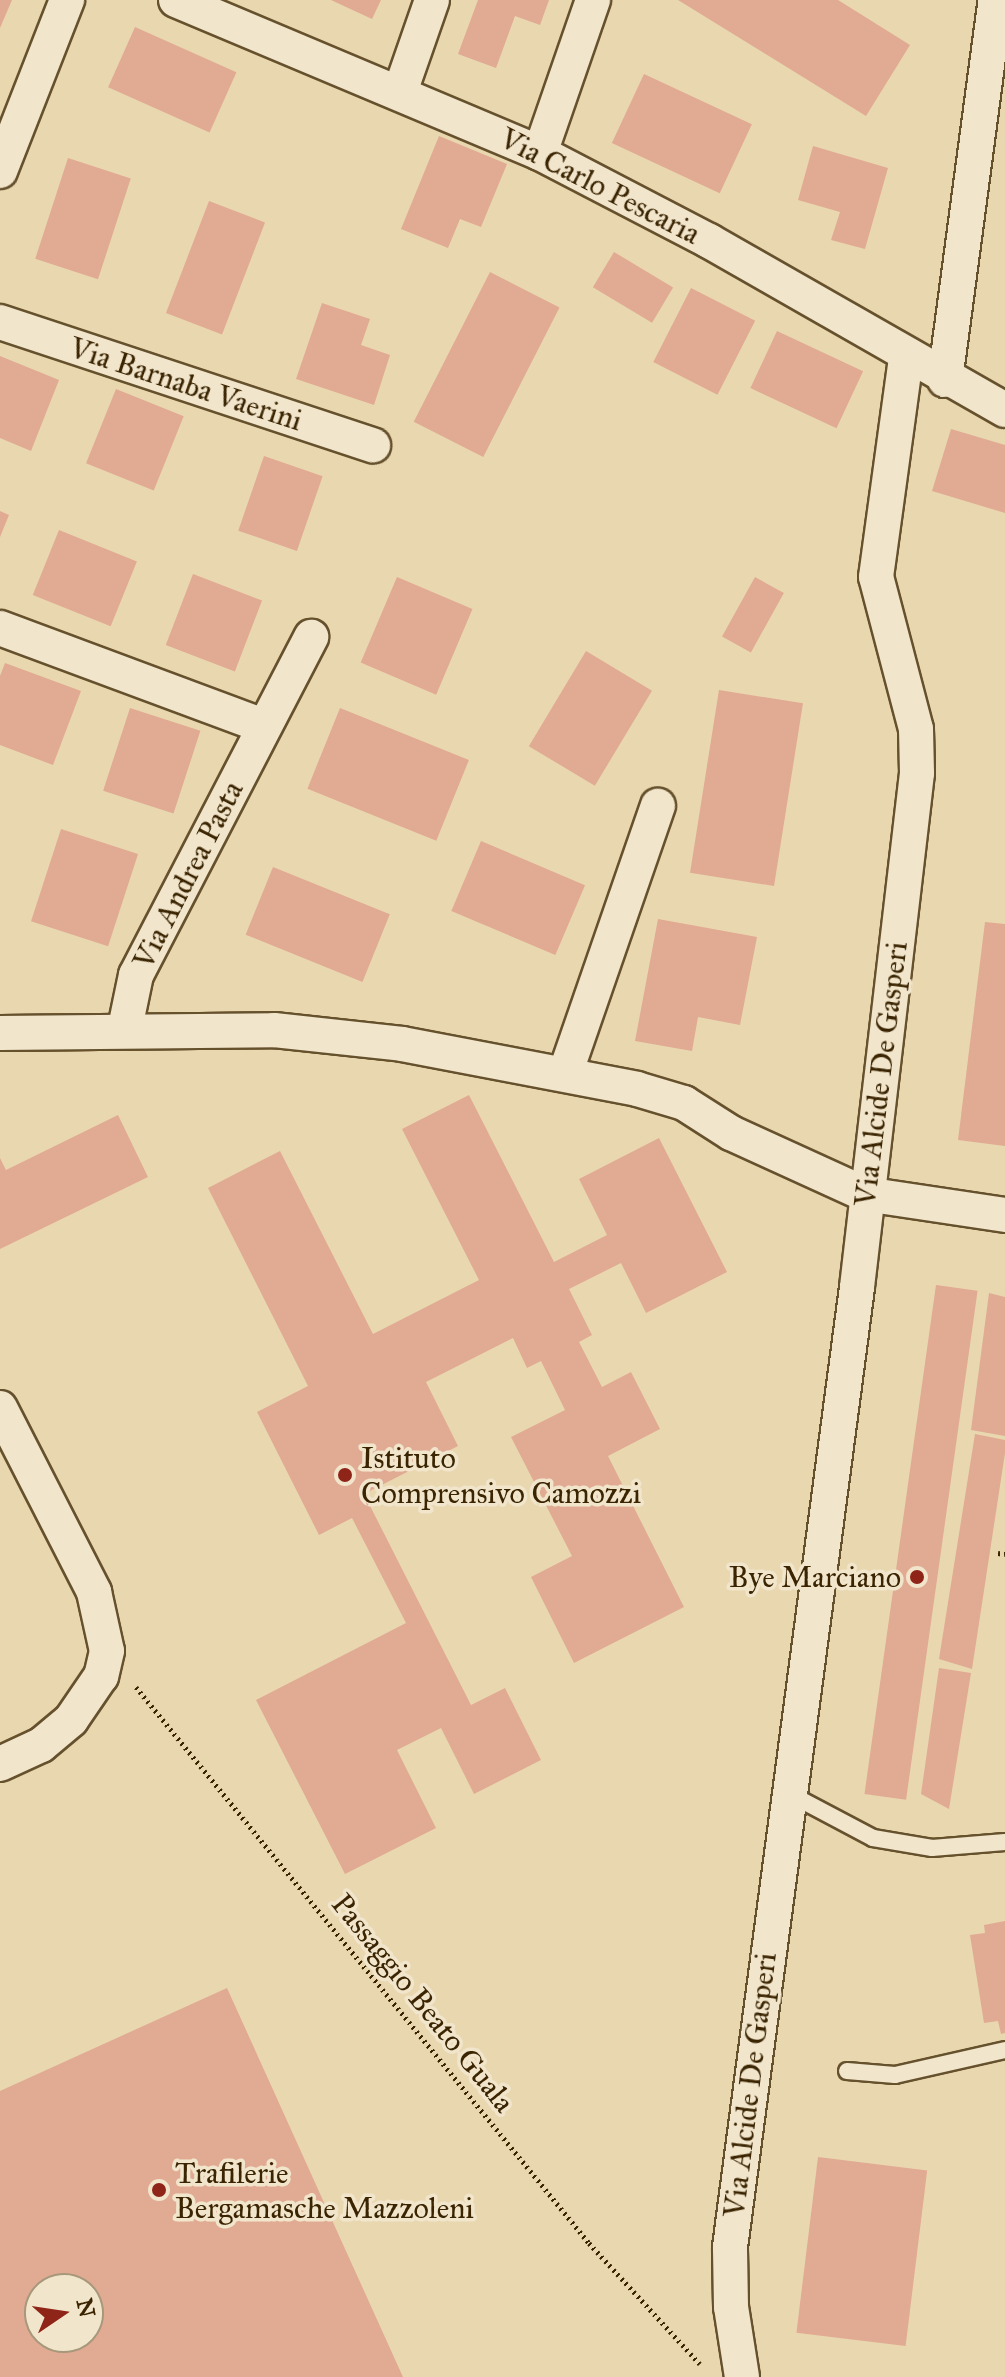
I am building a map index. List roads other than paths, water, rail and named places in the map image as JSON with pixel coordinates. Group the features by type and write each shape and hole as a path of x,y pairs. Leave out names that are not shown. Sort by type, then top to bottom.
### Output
{"street":[{"path":"0,171 67,0"},
{"name":"Via Carlo Pescaria","path":"176,0 540,153 709,241 906,358 1005,410"},
{"path":"400,92 432,0"},
{"path":"540,153 593,0"},
{"path":"945,380 991,137 996,0"},
{"name":"Via Barnaba Vaerini","path":"0,322 373,445"},
{"name":"Via Alcide De Gasperi","path":"742,2377 731,2307 730,2247 917,773 911,707 876,577 906,358"},
{"path":"0,628 263,726"},
{"name":"Via Andrea Pasta","path":"125,1028 136,975 311,637"},
{"path":"565,1074 658,806"},
{"path":"0,1033 125,1028 274,1030 402,1044 565,1074 684,1103 731,1133 865,1194 1005,1215"},
{"path":"0,1408 94,1592 107,1651 101,1676 71,1720 41,1745 0,1764"}],"lane":[{"path":"788,1793 873,1838 932,1848 1005,1842"},
{"path":"847,2071 895,2075 1005,2050"}],"place":[{"name":"Istituto Comprensivo Camozzi","path":"345,1475"},
{"name":"Bye Marciano","path":"917,1577"},
{"name":"Trafilerie Bergamasche Mazzoleni","path":"159,2190"}]}
